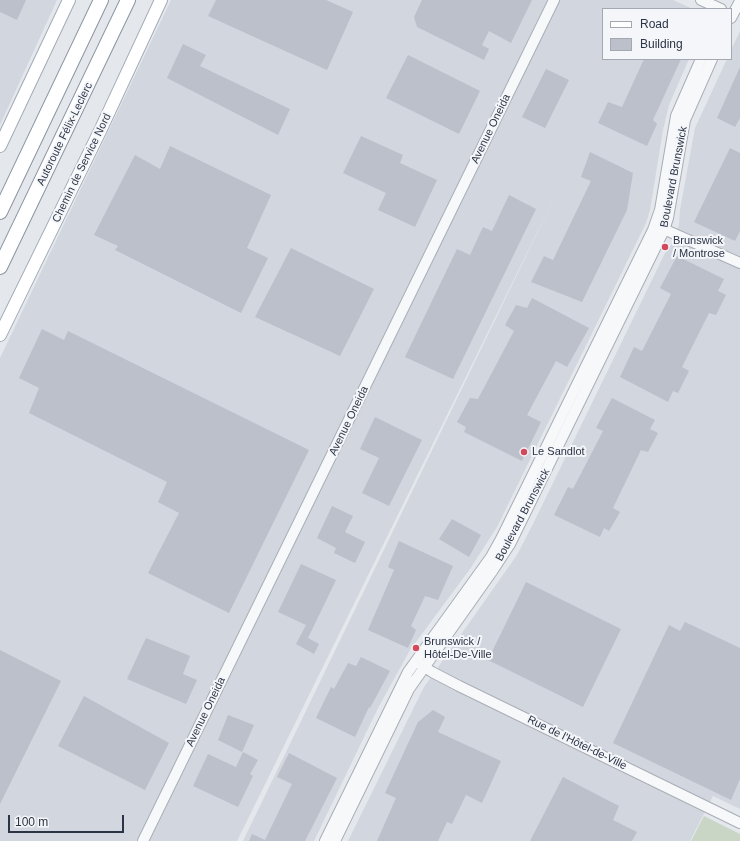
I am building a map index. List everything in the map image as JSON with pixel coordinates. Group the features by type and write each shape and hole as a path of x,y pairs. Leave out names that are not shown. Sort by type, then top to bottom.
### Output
{"highway":[{"path":"0,212 101,0"},
{"name":"Autoroute Félix-Leclerc","path":"0,267 128,0"}],"main road":[{"path":"0,146 69,0"},
{"name":"Chemin de Service Nord","path":"0,335 100,131 161,0"}],"street":[{"name":"Avenue Oneida","path":"143,841 554,0"},
{"path":"701,0 720,8"},
{"path":"734,16 740,1"},
{"name":"Boulevard Brunswick","path":"660,228 660,210 675,121 682,101 701,60"},
{"name":"Boulevard Brunswick","path":"335,841 420,663 498,545 660,228 668,218 685,120 712,60"},
{"path":"660,228 740,263"},
{"name":"Boulevard Brunswick","path":"325,841 408,671 420,663"},
{"name":"Rue de l'Hôtel-de-Ville","path":"420,663 434,673 484,698 740,823"}],"shaded area":[{"path":"0,0 57,0 0,125"},
{"path":"171,0 673,0 691,8 602,8 602,60 689,60 669,105 663,130 650,210 646,223 497,527 470,569 410,650 378,708 314,841 243,841 557,192 237,841 0,841 0,358"},
{"path":"740,31 740,809 713,796 690,841 348,841 424,687 517,555 667,249 672,244 679,225 680,210 695,128 727,60 732,60 732,48"}],"green space":[{"path":"704,816 740,834 740,841 691,841"}],"building":[{"path":"0,0 26,0 17,20 0,12"},
{"path":"216,0 326,0 353,12 327,70 208,16"},
{"path":"422,0 532,0 511,43 489,31 482,45 489,49 484,60 417,27 414,17"},
{"path":"183,44 206,55 200,66 290,109 278,135 167,78"},
{"path":"408,55 480,91 459,134 386,98"},
{"path":"644,60 681,60 653,120 657,124 647,146 598,123 608,102 622,107"},
{"path":"740,67 740,118 735,127 717,118"},
{"path":"546,69 569,80 545,128 522,117"},
{"path":"361,136 403,155 400,163 437,180 415,227 378,210 386,193 343,173"},
{"path":"170,146 271,195 247,248 268,258 241,313 115,250 118,246 94,235 135,155 160,169"},
{"path":"730,148 740,153 740,231 735,241 694,222"},
{"path":"590,152 633,173 627,210 582,302 531,282 544,256 553,260 591,181 581,177"},
{"path":"509,195 536,209 453,379 405,357 457,249 470,255 483,227 492,231"},
{"path":"291,248 374,289 340,356 255,317"},
{"path":"677,256 724,279 718,291 726,295 716,315 709,313 682,367 689,371 678,393 673,391 668,402 620,377 634,347 642,351 671,294 660,288"},
{"path":"532,298 589,328 567,367 556,361 527,415 541,422 522,461 464,432 466,427 457,422 470,398 478,399 514,331 505,325 516,305 527,308"},
{"path":"42,329 64,340 68,331 309,450 229,613 148,573 179,513 158,502 167,482 29,413 39,388 19,378"},
{"path":"612,398 655,420 650,429 658,433 648,452 641,450 613,508 620,512 609,531 604,528 600,537 554,515 568,487 573,489 603,431 596,428"},
{"path":"375,417 422,440 389,506 362,493 379,458 360,449"},
{"path":"332,506 353,516 345,532 365,542 355,563 334,553 336,548 317,538"},
{"path":"452,519 481,535 469,557 439,539"},
{"path":"399,541 453,566 438,600 425,596 411,626 416,630 408,648 368,630 394,570 388,567"},
{"path":"301,564 336,580 308,638 319,644 314,654 296,644 306,625 278,612"},
{"path":"526,582 621,629 583,707 488,660"},
{"path":"685,622 740,648 740,779 731,800 613,743 669,625 680,631"},
{"path":"146,638 190,656 183,674 197,680 186,704 127,679"},
{"path":"0,650 61,681 0,804"},
{"path":"361,657 390,671 370,708 369,707 355,737 316,718 331,687 334,689 348,663 356,666"},
{"path":"84,696 169,743 145,790 58,746"},
{"path":"433,710 445,717 438,732 501,761 482,803 466,795 452,824 447,822 438,841 377,841 396,798 385,793 418,722"},
{"path":"228,715 254,725 242,752 218,740"},
{"path":"243,752 258,760 250,774 253,776 238,807 193,786 208,754 236,767"},
{"path":"289,753 337,778 305,841 249,841 252,834 265,840 292,784 277,777"},
{"path":"563,777 619,806 613,820 637,832 632,841 530,841"}],"place":[{"name":"Brunswick / Montrose","path":"665,247"},
{"name":"Le Sandlot","path":"524,452"},
{"name":"Brunswick / Hôtel-De-Ville","path":"416,648"}]}
